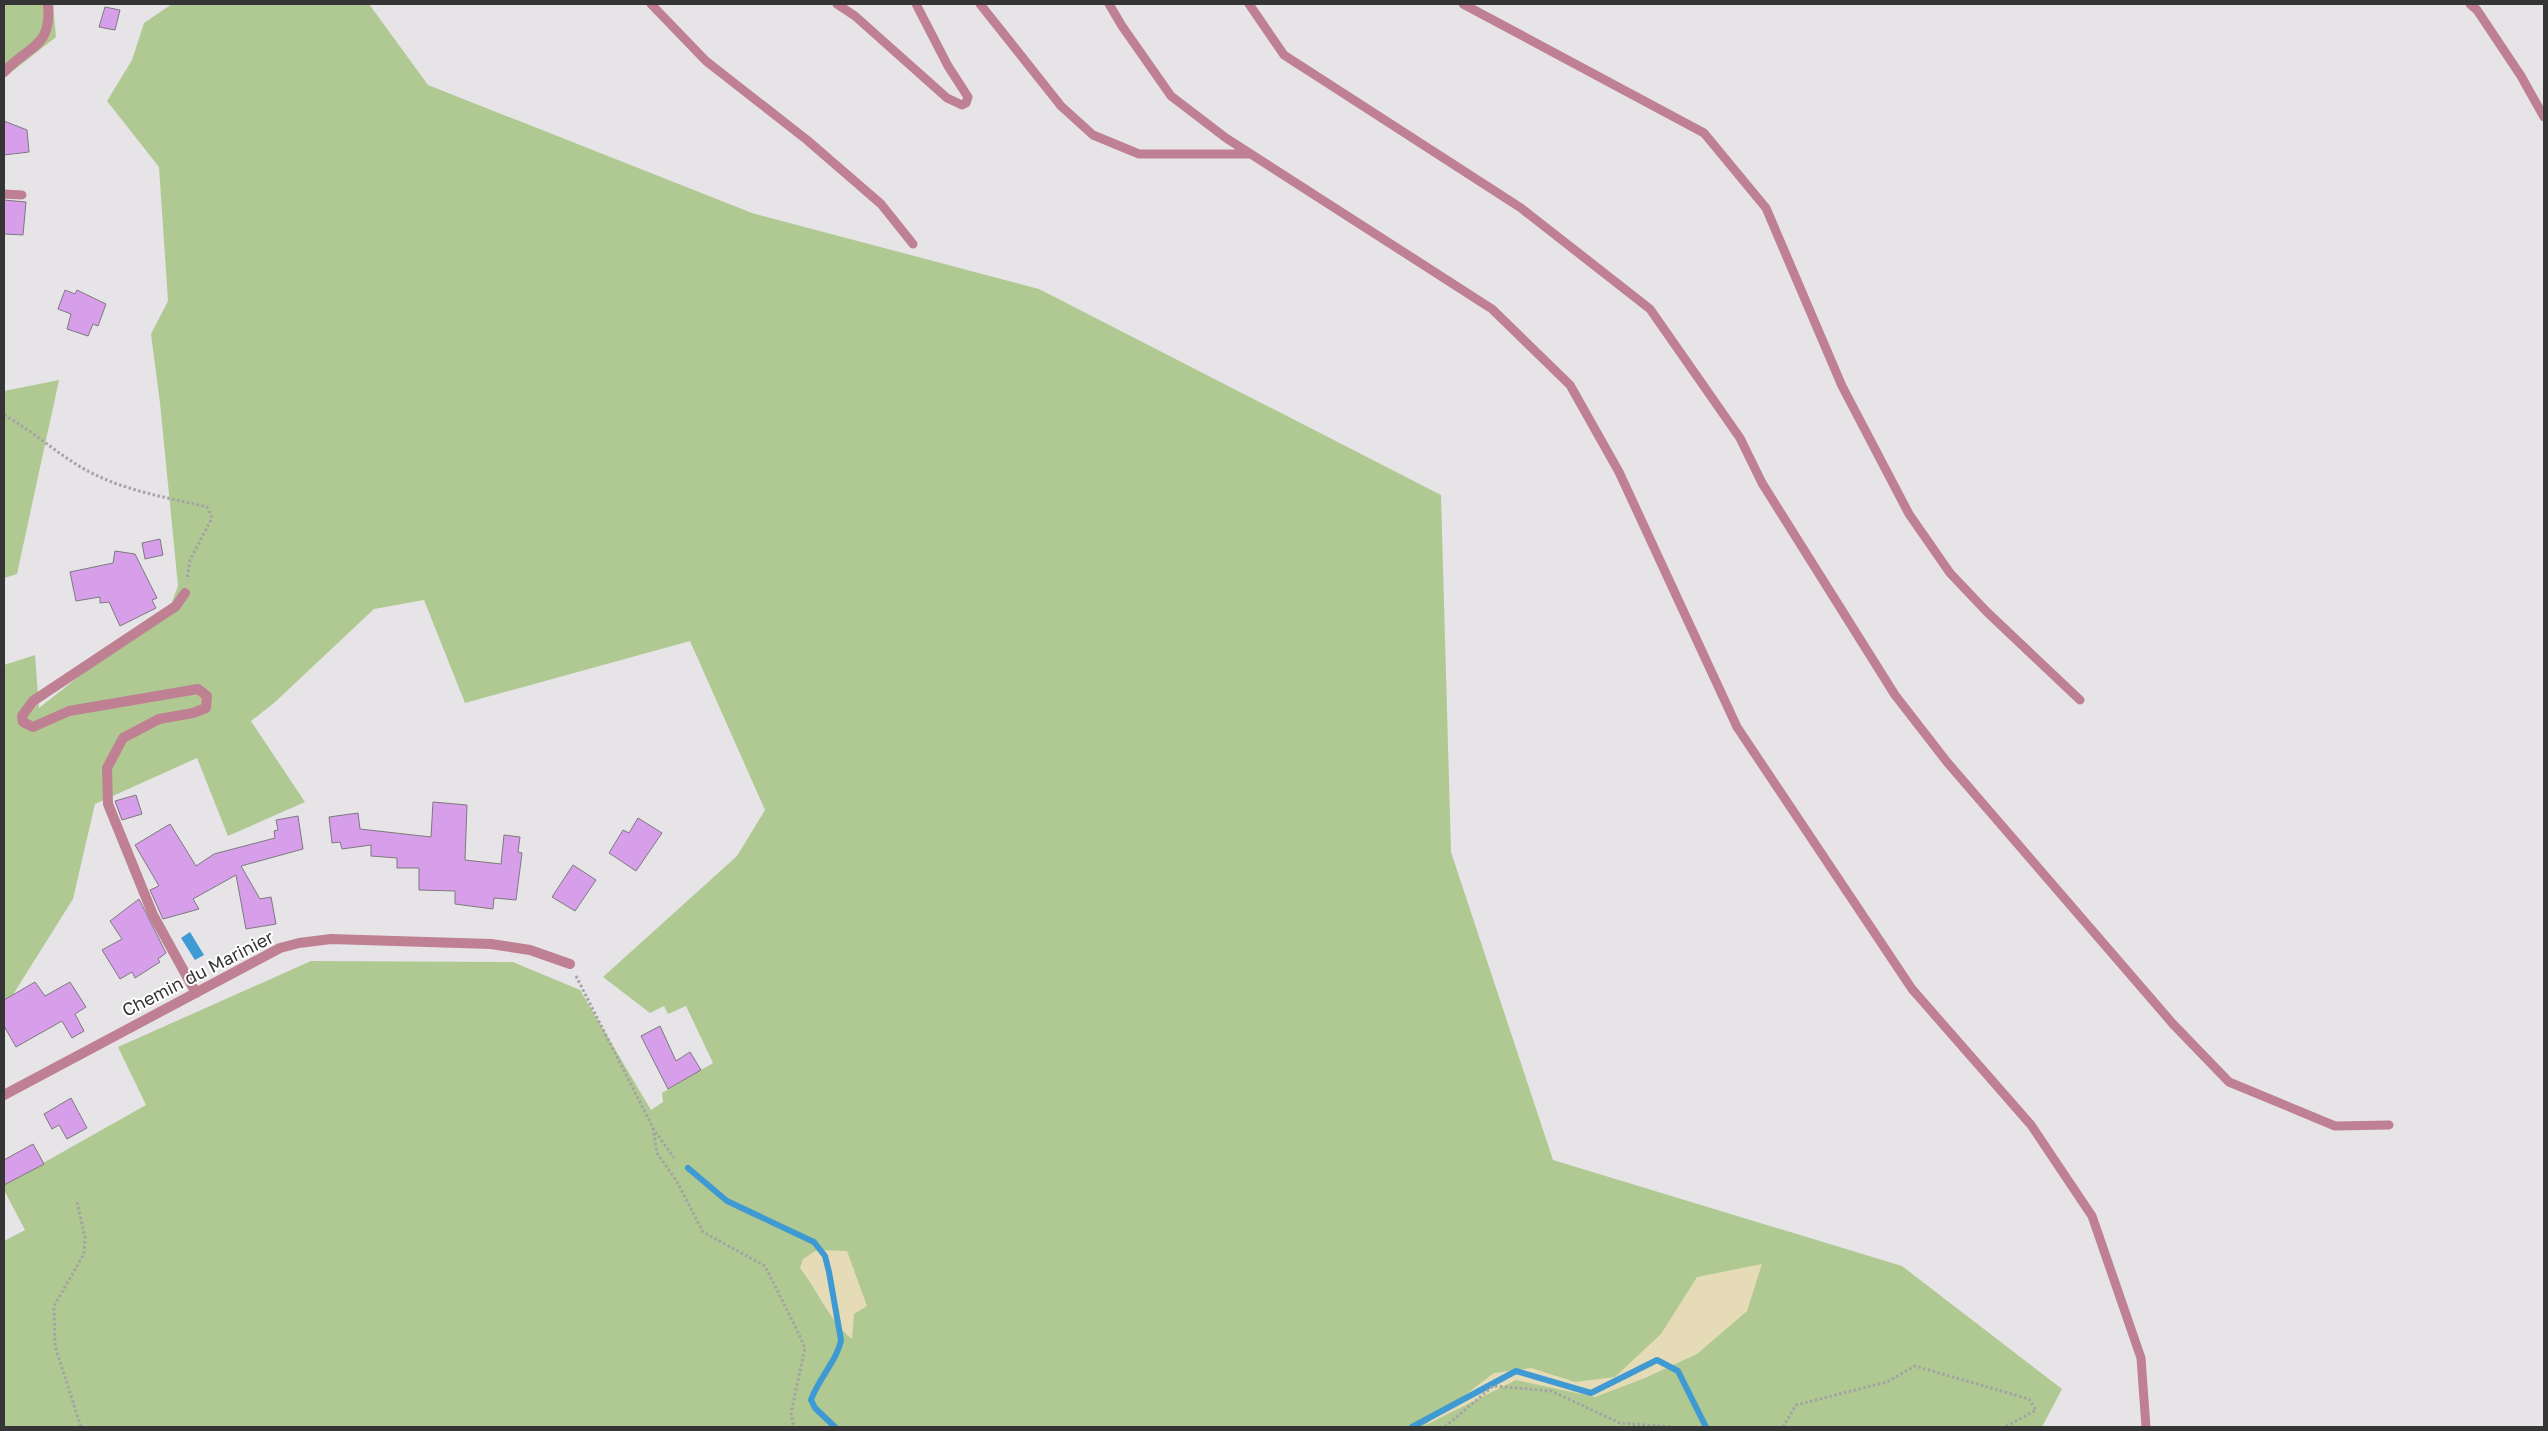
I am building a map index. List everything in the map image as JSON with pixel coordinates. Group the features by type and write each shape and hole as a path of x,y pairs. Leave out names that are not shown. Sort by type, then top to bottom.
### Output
{"street":[{"path":"4,72 17,58 42,41 50,23 48,4"},
{"path":"185,593 176,606 34,701 22,716 23,722 33,727 69,711 198,690 206,696 206,708 193,713 159,719 123,738 107,768 108,804 153,915 196,993"},
{"name":"Chemin du Marinier","path":"4,1095 280,948 299,943 331,939 491,944 530,950 570,964"}],"lane":[{"path":"651,4 706,61 807,140 881,204 913,244"},
{"path":"837,4 855,16 948,98 958,104 966,104 968,97 948,66 916,4"},
{"path":"980,4 1061,106 1093,136 1139,154 1251,154"},
{"path":"1109,4 1122,26 1171,96 1251,154 1492,308 1570,385 1619,472 1737,727 1912,989 2031,1125 2092,1216 2141,1358 2146,1427"},
{"path":"1249,4 1284,55 1521,208 1650,309 1740,438 1762,483 1895,695 1959,776 2167,1016 2229,1082 2335,1126 2390,1126"},
{"path":"1463,4 1704,133 1766,208 1842,386 1910,514 1950,572 1980,606 2080,700"},
{"path":"2470,4 2477,10 2521,76 2544,117"},
{"path":"4,194 22,195"}],"path":[{"path":"4,415 39,438 56,452 88,471 130,489 207,506 212,518 190,560 185,593"},
{"path":"570,964 653,1128 674,1158"},
{"path":"653,1128 657,1153 676,1180 703,1232 765,1266 796,1328 805,1348 791,1413 794,1427"},
{"path":"77,1202 84,1238 84,1254 54,1306 55,1346 81,1427"},
{"path":"1783,1427 1796,1405 1888,1382 1915,1366 2029,1399 2036,1410 2005,1427"},
{"path":"1445,1427 1493,1386 1551,1390 1620,1423 1672,1427"}],"green space":[{"path":"4,4 53,4 56,37 4,78"},
{"path":"172,4 369,4 428,85 752,213 1039,289 1441,495 1451,852 1553,1160 1902,1266 2062,1389 2042,1427 4,1427 4,1241 25,1230 4,1190 4,1185 146,1105 118,1047 311,961 513,962 580,990 651,1110 663,1102 662,1093 713,1063 686,1006 668,1014 664,1006 650,1013 603,977 737,856 765,810 690,641 465,703 424,600 374,609 274,703 251,721 305,802 228,836 197,758 95,804 73,899 4,1009 4,665 35,655 39,708 101,659 167,615 178,586 160,403 151,334 168,301 159,167 107,101 132,60 144,23"},
{"path":"59,380 17,574 4,578 4,391"}],"sand":[{"path":"817,1250 847,1251 867,1306 854,1314 852,1339 830,1314 800,1268 803,1259"},
{"path":"1762,1264 1747,1311 1697,1354 1645,1378 1595,1397 1516,1380 1422,1427 1494,1373 1531,1368 1575,1382 1615,1377 1661,1334 1697,1277"}],"water":[{"path":"190,932 204,955 195,960 181,938"}],"building":[{"path":"105,7 120,10 115,30 99,27"},
{"path":"4,121 27,130 29,152 4,155"},
{"path":"4,200 26,202 23,235 4,234"},
{"path":"65,290 75,294 77,290 106,304 98,326 93,324 88,336 67,329 71,314 58,309"},
{"path":"160,539 163,555 145,559 142,543"},
{"path":"115,551 135,554 157,598 152,600 156,608 120,626 109,602 100,603 100,597 76,601 70,572 113,563"},
{"path":"136,795 142,814 122,820 115,801"},
{"path":"433,802 467,805 465,860 501,864 504,835 520,837 518,852 522,853 516,900 494,898 493,909 455,904 455,891 419,890 419,868 397,868 397,858 371,856 371,845 342,849 340,842 332,843 329,817 358,813 360,829 431,837"},
{"path":"298,816 303,849 241,866 260,899 271,897 276,924 246,929 236,875 193,899 199,909 163,919 150,890 159,886 135,845 170,824 196,866 214,854 275,838 274,831 278,830 276,820"},
{"path":"638,818 662,833 636,871 609,853 623,830 629,833"},
{"path":"573,865 596,880 575,911 552,897"},
{"path":"139,899 166,953 158,959 160,962 135,978 132,972 120,979 102,950 122,939 110,921"},
{"path":"35,982 45,996 70,982 86,1007 75,1014 84,1031 72,1038 62,1021 16,1047 4,1026 4,1000"},
{"path":"660,1026 676,1061 690,1052 701,1070 668,1089 641,1036"},
{"path":"71,1098 87,1128 67,1139 59,1125 52,1129 44,1114"},
{"path":"33,1144 44,1164 4,1185 4,1160"}],"waterway":[{"path":"688,1168 727,1201 814,1242 825,1256 841,1340 836,1355 811,1400 815,1408 835,1427"},
{"path":"1412,1427 1516,1371 1591,1393 1657,1360 1678,1371 1706,1427"}]}
